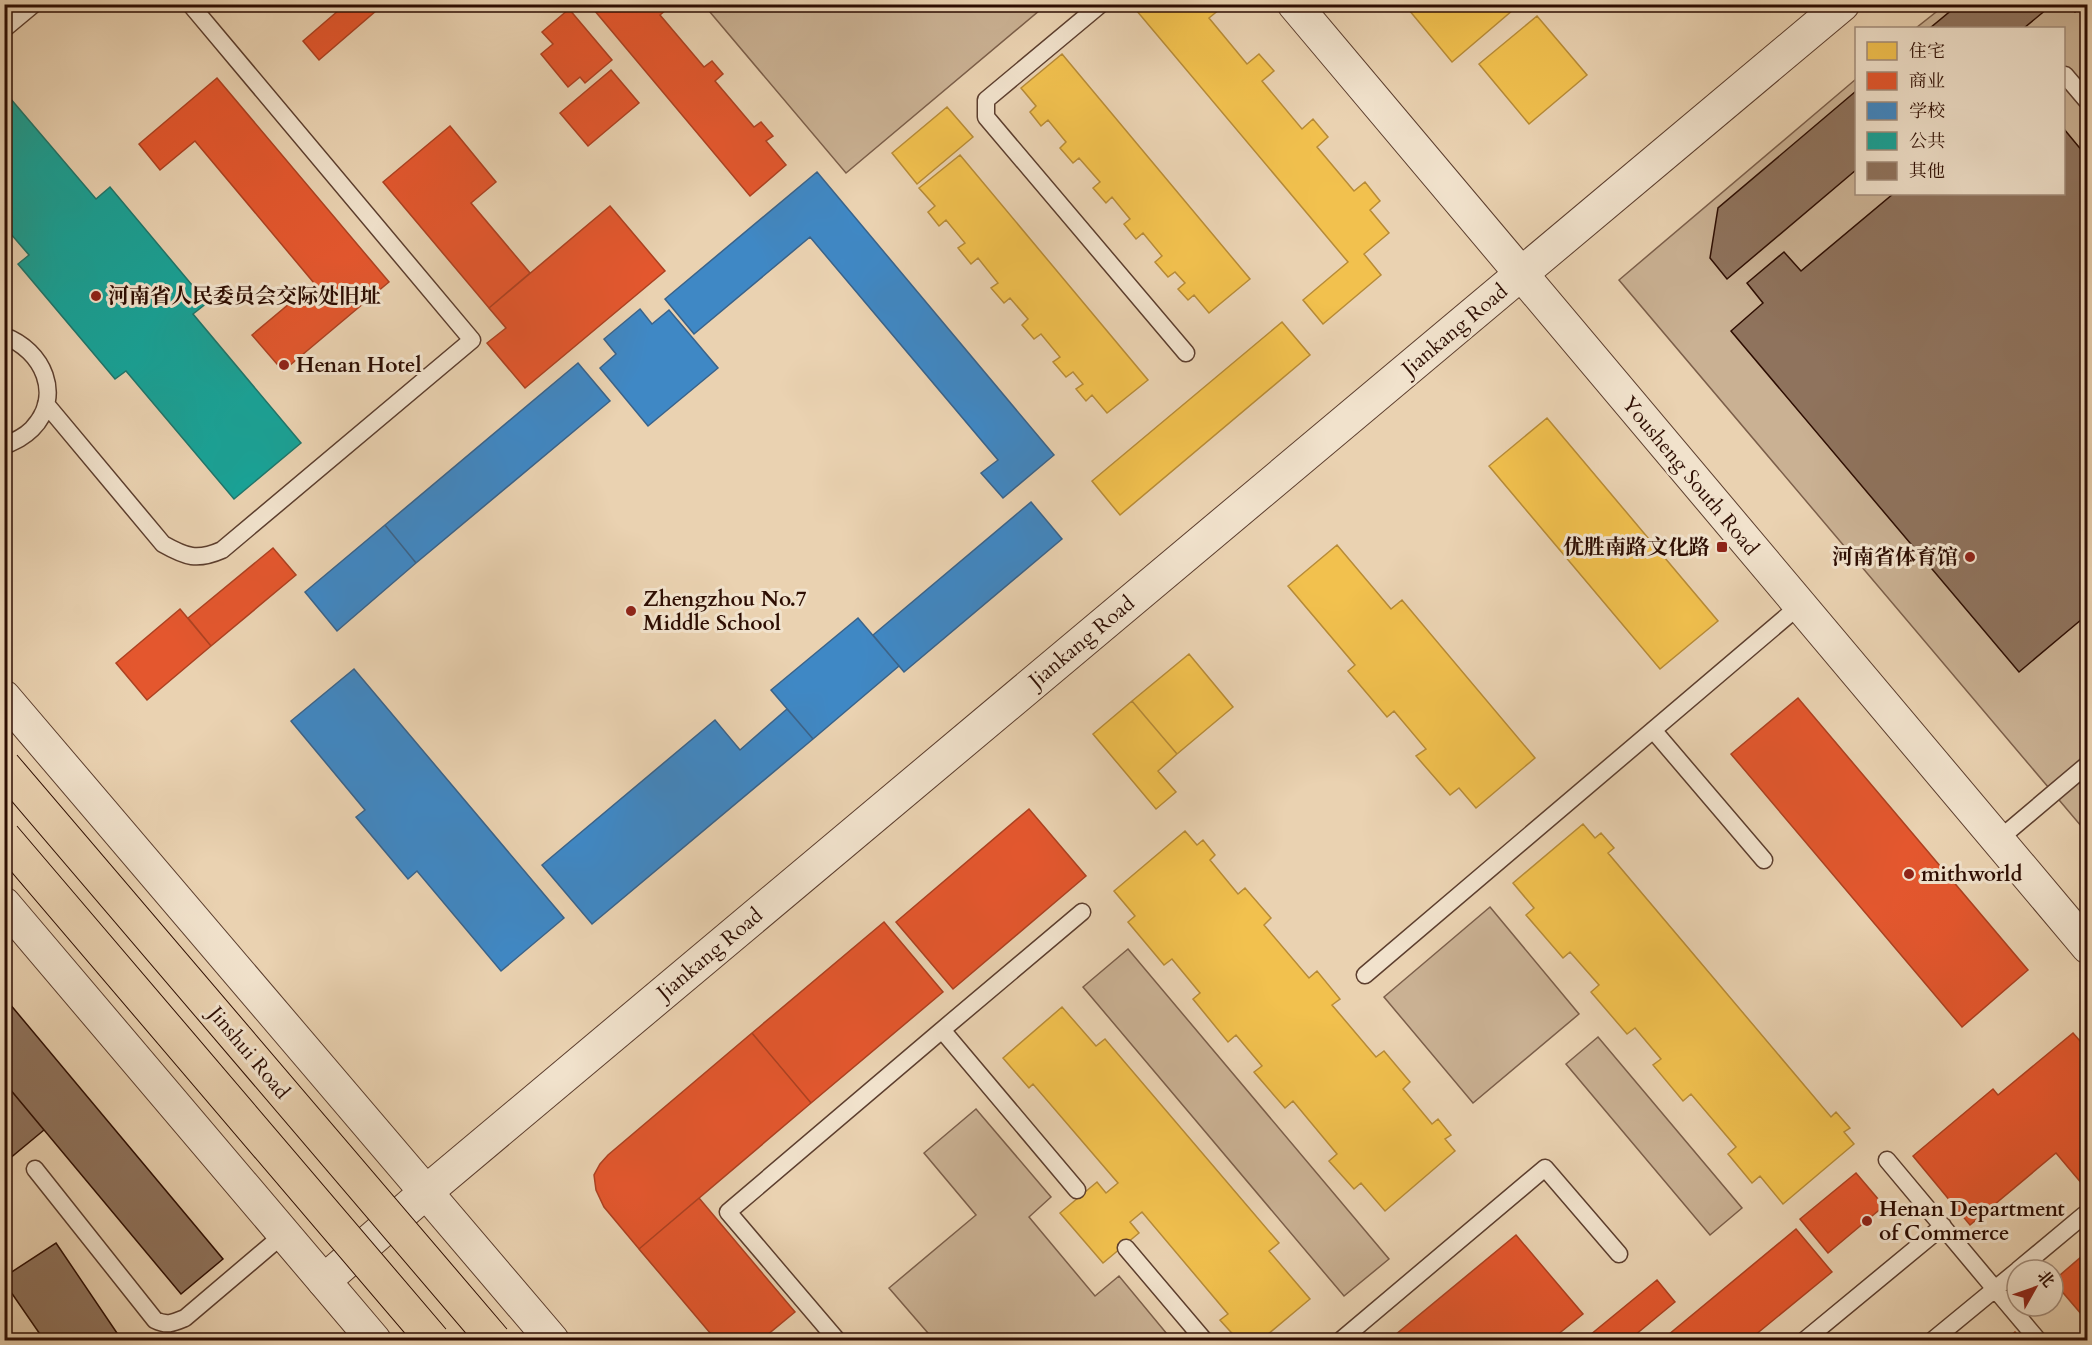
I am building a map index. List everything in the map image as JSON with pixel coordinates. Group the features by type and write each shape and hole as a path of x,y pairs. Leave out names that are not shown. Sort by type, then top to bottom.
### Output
{"main road":[{"name":"Jinshui Road","path":"4,766 494,1341"},
{"path":"4,837 433,1341"}],"street":[{"name":"Yousheng South Road","path":"1294,4 2088,947"},
{"name":"Jiankang Road","path":"324,1281 426,1192 1843,4"},
{"path":"4,697 552,1341"},
{"path":"4,904 374,1341"}],"lane":[{"path":"4,29 34,4"},
{"path":"46,404 163,544 185,556 207,557 222,550 472,340 190,4"},
{"path":"1101,4 986,100 986,117 1186,353"},
{"path":"2065,76 2088,102"},
{"path":"4,336 18,341 31,351 41,365 47,381 43,414 33,428 21,438 4,446"},
{"path":"1365,975 1799,606"},
{"path":"1653,730 1764,860"},
{"path":"1998,840 2088,764"},
{"path":"837,1341 728,1212 1082,912"},
{"path":"942,1030 1077,1190"},
{"path":"1887,1160 2038,1341"},
{"path":"1341,1341 1545,1168 1619,1254"},
{"path":"35,1169 155,1320 164,1324 173,1324 185,1318 284,1234"},
{"path":"2032,1258 2084,1215"},
{"path":"1805,1341 1943,1226"},
{"path":"1126,1248 1204,1341"},
{"path":"1933,1341 2005,1281"}],"shaded area":[{"path":"704,5 1046,5 846,173"},
{"name":"河南省体育馆","path":"1945,5 2087,5 2087,833 1619,280 1855,80 1855,195 2065,195 2065,27 1917,27"},
{"path":"1490,907 1579,1014 1473,1103 1384,997"},
{"path":"1128,949 1389,1259 1344,1296 1083,987"},
{"path":"1598,1037 1742,1208 1710,1235 1566,1064"},
{"path":"976,1109 1051,1197 1029,1217 1095,1296 1119,1276 1172,1340 934,1340 889,1288 976,1215 924,1153"}],"building: 住宅":[{"path":"1131,4 1215,4 1220,9 1209,18 1247,64 1259,54 1274,71 1262,81 1302,129 1313,119 1328,137 1317,147 1354,191 1365,182 1380,201 1370,210 1389,233 1364,254 1381,275 1323,324 1303,300 1348,262"},
{"path":"1404,4 1520,4 1452,62"},
{"path":"1537,16 1587,75 1529,124 1479,64"},
{"path":"1062,54 1250,279 1209,313 1194,295 1188,300 1178,289 1185,283 1175,272 1168,277 1155,262 1162,256 1143,233 1136,239 1124,224 1130,219 1112,197 1106,203 1093,188 1100,182 1079,158 1073,163 1060,148 1066,142 1048,120 1041,126 1030,112 1036,106 1021,88"},
{"path":"947,107 973,137 917,184 892,153"},
{"path":"960,155 1148,380 1107,413 1092,395 1086,401 1076,389 1083,384 1073,372 1066,377 1053,362 1060,357 1041,334 1034,339 1022,325 1028,319 1010,298 1004,303 991,288 998,283 978,258 971,264 958,248 965,243 946,220 939,226 928,212 935,206 919,188"},
{"path":"1282,322 1310,355 1120,515 1092,481"},
{"path":"1547,418 1718,621 1660,669 1489,466"},
{"path":"1337,545 1391,609 1402,600 1535,758 1476,808 1459,788 1450,795 1416,756 1426,749 1394,711 1387,717 1348,671 1355,665 1288,586"},
{"path":"1189,654 1233,707 1177,754 1132,701"},
{"path":"1132,701 1177,754 1158,771 1176,792 1156,809 1093,734"},
{"path":"1583,824 1595,838 1601,833 1614,848 1608,853 1831,1117 1836,1112 1850,1128 1844,1132 1854,1144 1783,1204 1760,1176 1752,1183 1728,1154 1736,1147 1691,1094 1683,1101 1653,1065 1661,1059 1635,1028 1627,1034 1591,992 1599,985 1570,952 1563,958 1526,915 1534,908 1513,883"},
{"path":"1185,831 1197,845 1203,840 1215,855 1210,860 1238,894 1245,888 1271,918 1264,925 1309,978 1317,971 1340,999 1332,1005 1376,1057 1384,1051 1410,1082 1403,1089 1432,1124 1438,1119 1451,1135 1445,1139 1455,1151 1385,1211 1361,1183 1354,1189 1329,1161 1337,1154 1293,1101 1285,1108 1254,1072 1262,1066 1236,1035 1228,1042 1193,999 1200,993 1172,959 1164,965 1128,922 1135,916 1114,891"},
{"path":"1062,1007 1096,1046 1105,1039 1279,1243 1269,1251 1310,1299 1261,1340 1238,1340 1220,1320 1228,1314 1142,1212 1130,1222 1139,1233 1103,1263 1060,1213 1097,1182 1106,1193 1118,1183 1033,1084 1029,1088 1003,1058"}],"building: 商业":[{"path":"346,4 384,4 319,60 303,41"},
{"path":"589,4 664,4 667,9 660,15 704,67 712,61 723,74 715,81 754,127 761,122 773,136 766,141 786,165 750,196"},
{"path":"569,9 612,60 585,83 580,77 568,87 541,54 553,44 542,32"},
{"path":"611,70 639,103 588,146 560,113"},
{"path":"217,78 389,282 283,371 252,335 314,283 195,141 160,170 139,144"},
{"path":"450,126 496,182 471,203 530,273 489,308 383,182"},
{"path":"610,206 665,271 525,388 487,343 506,328 489,308"},
{"path":"273,548 296,575 211,646 188,618"},
{"path":"180,609 211,646 147,700 116,663"},
{"path":"1798,698 2028,970 1962,1027 1731,754"},
{"path":"1029,809 1086,876 953,989 896,922"},
{"path":"884,922 943,992 811,1103 752,1033"},
{"path":"752,1033 811,1103 639,1249 604,1207 596,1190 594,1175 608,1155"},
{"path":"2073,1033 2088,1050 2088,1191 2056,1153 1970,1225 1913,1156 1993,1089 1998,1095"},
{"path":"1856,1173 1884,1206 1828,1253 1800,1219"},
{"path":"699,1198 795,1312 761,1340 716,1340 639,1249"},
{"path":"1796,1229 1832,1272 1749,1340 1662,1340"},
{"path":"1516,1235 1583,1314 1551,1340 1389,1340"},
{"path":"2088,1251 2088,1322 2065,1295 2065,1271"},
{"path":"1657,1280 1675,1302 1629,1340 1584,1340"},
{"path":"2015,1332 2023,1340 2005,1340"}],"building: 学校":[{"path":"817,172 1054,455 1003,498 981,473 998,460 810,237 694,334 665,299"},
{"path":"640,309 652,324 669,310 718,368 648,426 600,368 616,354 604,339"},
{"path":"578,363 610,401 416,563 385,525"},
{"path":"1031,502 1062,539 904,672 873,635"},
{"path":"385,525 416,563 337,631 305,592"},
{"path":"858,618 899,666 813,739 771,690"},
{"path":"354,669 564,918 501,971 417,871 408,879 356,817 365,810 291,721"},
{"path":"787,709 813,739 592,924 542,865 715,720 740,750"}],"building: 公共":[{"path":"4,91 96,199 110,187 207,303 193,314 301,443 234,499 126,371 115,379 18,264 29,255 4,226"}],"building: 其他":[{"path":"1959,4 2053,4 2025,27 1931,27"},
{"path":"2068,4 2084,4 2075,12"},
{"path":"1855,92 1855,171 1727,279 1710,258 1718,208"},
{"name":"河南省体育馆","path":"2065,130 2088,158 2088,614 2019,672 1731,331 1763,303 1747,283 1784,252 1801,271 1892,195 2065,195"},
{"path":"4,997 223,1259 181,1294 4,1082"},
{"path":"4,1082 44,1130 9,1159 4,1160"},
{"path":"56,1243 120,1340 44,1340 4,1282 4,1277"}],"place":[{"name":"河南省人民委员会交际处旧址","path":"96,296"},
{"name":"Henan Hotel","path":"284,365"},
{"name":"优胜南路文化路","path":"1722,547"},
{"name":"河南省体育馆","path":"1970,557"},
{"name":"Zhengzhou No.7 Middle School","path":"631,611"},
{"name":"mithworld","path":"1909,874"},
{"name":"Henan Department of Commerce","path":"1867,1221"}]}
